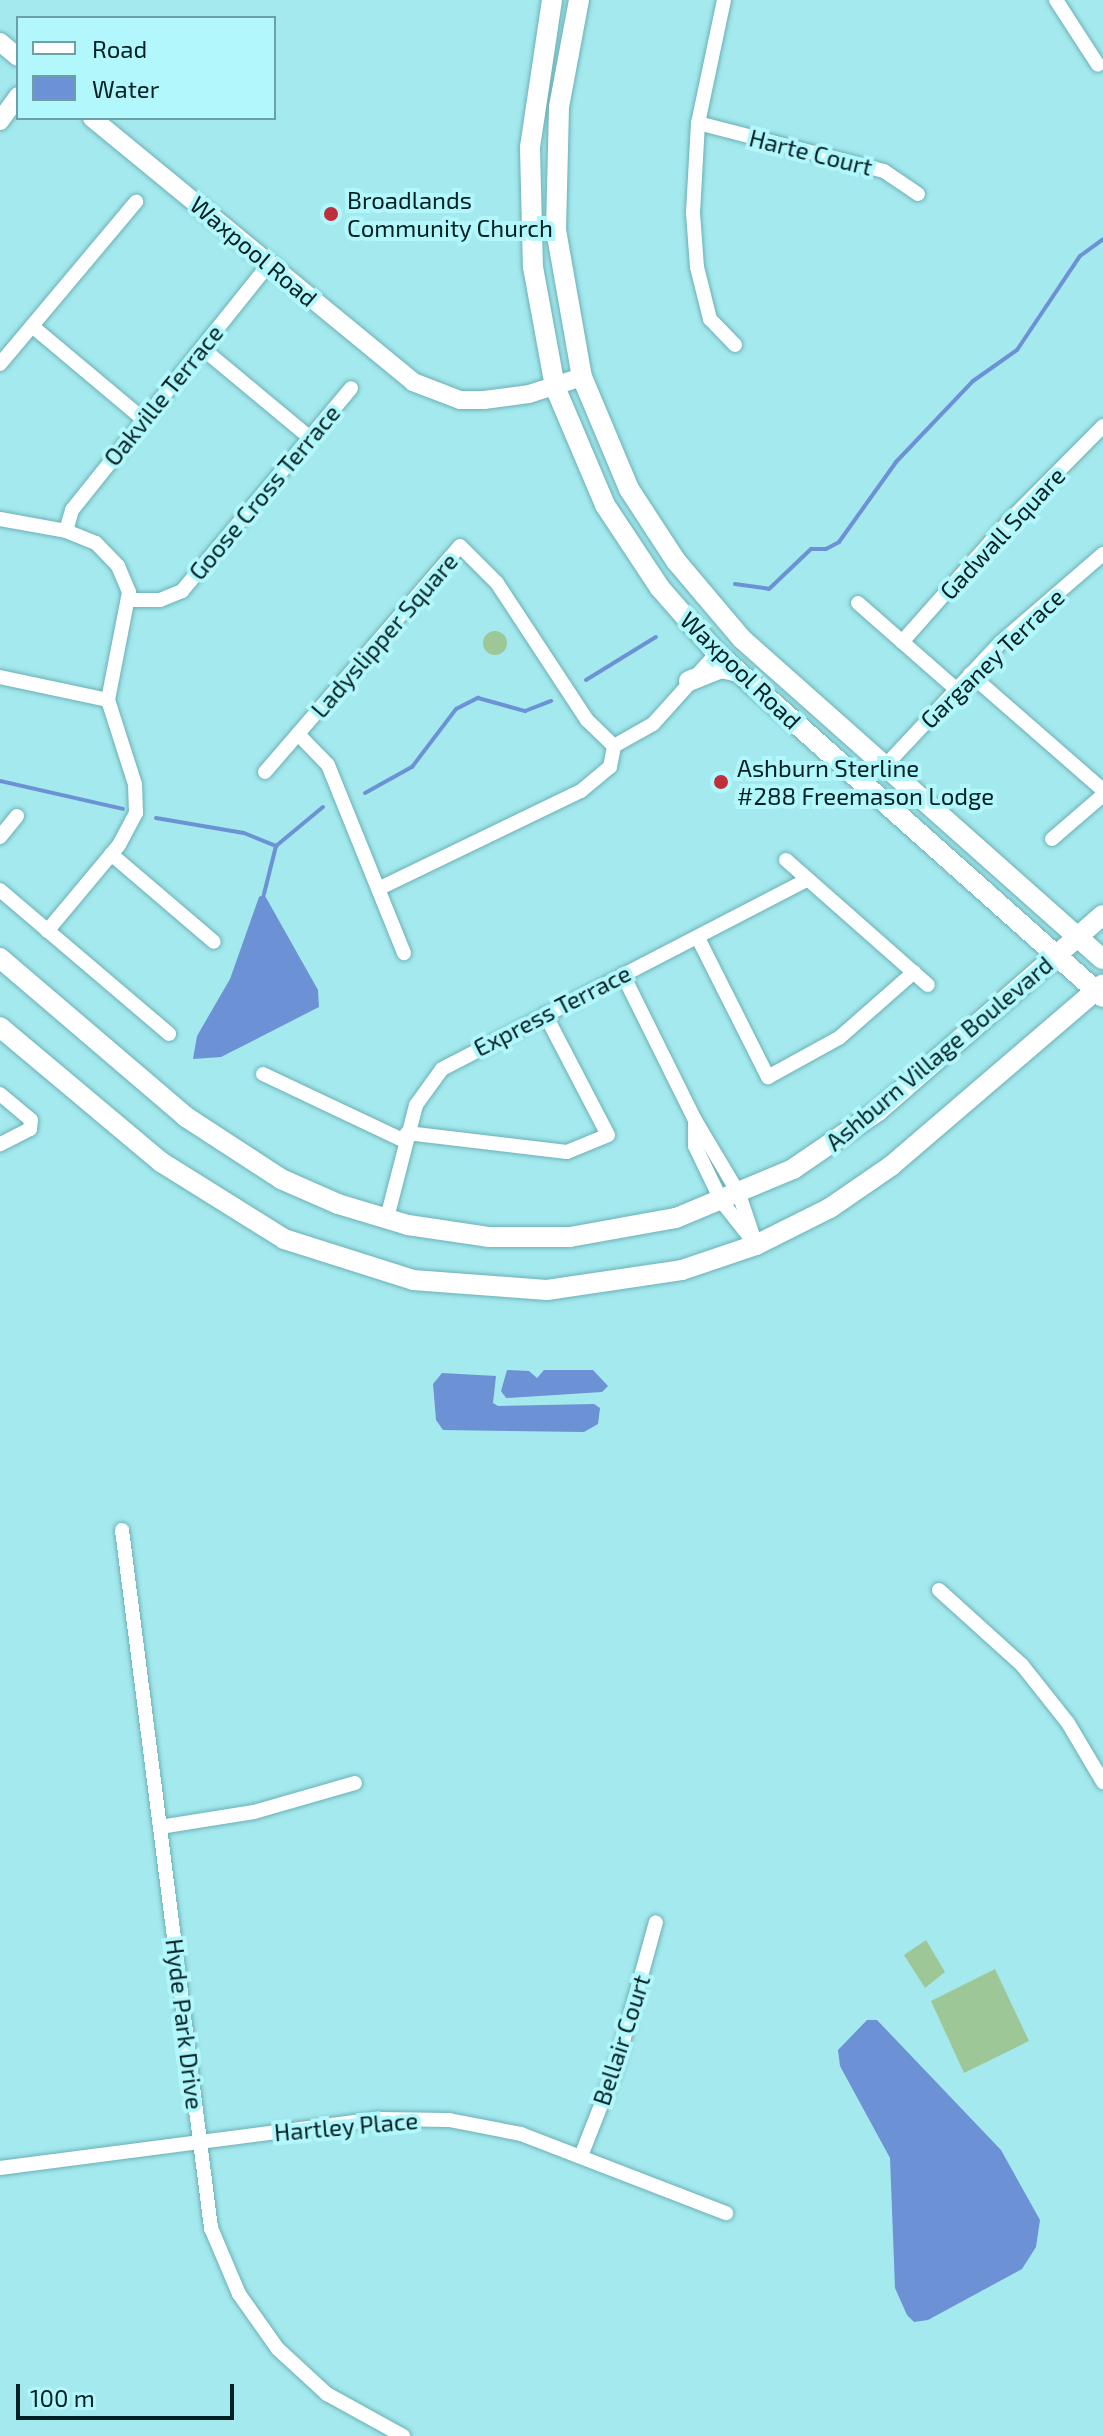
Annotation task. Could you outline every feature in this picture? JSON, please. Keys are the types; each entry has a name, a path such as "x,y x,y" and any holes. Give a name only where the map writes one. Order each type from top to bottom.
{"main road":[{"path":"552,0 533,108 528,181 533,267 555,387"},
{"path":"579,0 559,107 554,178 559,262 582,377"},
{"name":"Waxpool Road","path":"582,377 615,462 653,530 704,597 773,667 1103,959"},
{"name":"Waxpool Road","path":"555,387 583,459 623,534 660,588 717,653 1056,955 1101,990"},
{"path":"717,653 738,653 773,667"},
{"path":"689,681 721,668 738,672"},
{"name":"Ashburn Village Boulevard","path":"0,958 219,1141 301,1188 387,1218 488,1237 570,1237 676,1218 731,1198 793,1169 856,1128 1103,915"},
{"path":"0,1027 201,1192 284,1239 366,1268 462,1287 547,1290 651,1277 756,1245 830,1208 891,1166 1101,990"}],"street":[{"path":"724,0 698,123 693,199 697,267 710,319 735,345"},
{"path":"1056,0 1098,65"},
{"path":"0,42 16,55"},
{"path":"0,121 16,99"},
{"name":"Waxpool Road","path":"94,120 393,368 437,394 484,400 555,387 582,377"},
{"name":"Harte Court","path":"698,123 884,171 918,194"},
{"path":"0,364 136,202"},
{"name":"Oakville Terrace","path":"66,531 72,510 269,264"},
{"path":"32,326 143,419"},
{"path":"202,348 310,438"},
{"name":"Goose Cross Terrace","path":"129,600 160,600 182,591 351,388"},
{"name":"Gadwall Square","path":"902,642 1103,426"},
{"path":"0,519 66,531 108,553 126,581 129,600 108,700 138,798 131,826 47,931"},
{"name":"Ladyslipper Square","path":"265,772 460,546 497,583 587,720 614,746"},
{"name":"Garganey Terrace","path":"885,766 970,674 1103,554"},
{"path":"858,603 956,689"},
{"path":"380,888 581,791 610,767 614,746 653,724 717,653"},
{"path":"970,674 1103,792 1052,839"},
{"path":"0,677 108,700"},
{"name":"Ladyslipper Square","path":"298,734 328,765 404,953"},
{"path":"0,837 17,816"},
{"path":"111,854 214,942"},
{"path":"786,860 928,985"},
{"name":"Express Terrace","path":"387,1218 406,1137 421,1094 442,1069 807,880"},
{"path":"0,890 169,1034"},
{"path":"698,938 768,1077 839,1038 914,972"},
{"path":"623,975 756,1245"},
{"path":"263,1074 406,1137 567,1152 608,1135 545,1014"},
{"path":"0,1094 31,1120 30,1129 0,1144"},
{"name":"Hyde Park Drive","path":"122,1530 211,2228 257,2322 327,2394 403,2436"},
{"path":"939,1590 1022,1665 1068,1723 1103,1782"},
{"path":"160,1827 254,1812 355,1783"},
{"name":"Bellair Court","path":"581,2156 616,2067 656,1922"},
{"name":"Hartley Place","path":"0,2168 414,2118 484,2125 581,2156 726,2213"}],"green space":[{"path":"495,631 506,638 507,643 500,654 495,655 484,648 483,643 490,632"},
{"path":"926,1940 945,1972 925,1988 904,1955"},
{"path":"995,1969 1029,2041 964,2073 931,2001"}],"water":[{"path":"264,894 318,990 319,1007 221,1057 193,1059 197,1036 230,979 259,897"},
{"path":"507,1370 529,1371 537,1378 544,1370 593,1370 608,1386 602,1392 506,1398 501,1391"},
{"path":"442,1373 496,1376 493,1403 498,1406 594,1404 600,1408 598,1424 584,1432 443,1430 436,1420 433,1384"},
{"path":"867,2020 877,2020 1001,2150 1040,2220 1036,2247 1022,2269 928,2320 914,2322 907,2315 895,2288 890,2158 840,2066 838,2050"}],"waterway":[{"path":"735,584 769,589 811,549 826,549 839,542 896,462 973,381 1017,350 1080,256 1103,239"},
{"path":"586,680 656,637"},
{"path":"365,793 412,767 456,709 478,698 525,711 551,701"},
{"path":"0,781 123,809"},
{"path":"264,894 276,846 323,807"},
{"path":"156,818 244,833 276,846"}],"place":[{"name":"Broadlands Community Church","path":"331,214"},
{"name":"Ashburn Sterline #288 Freemason Lodge","path":"721,782"}]}
